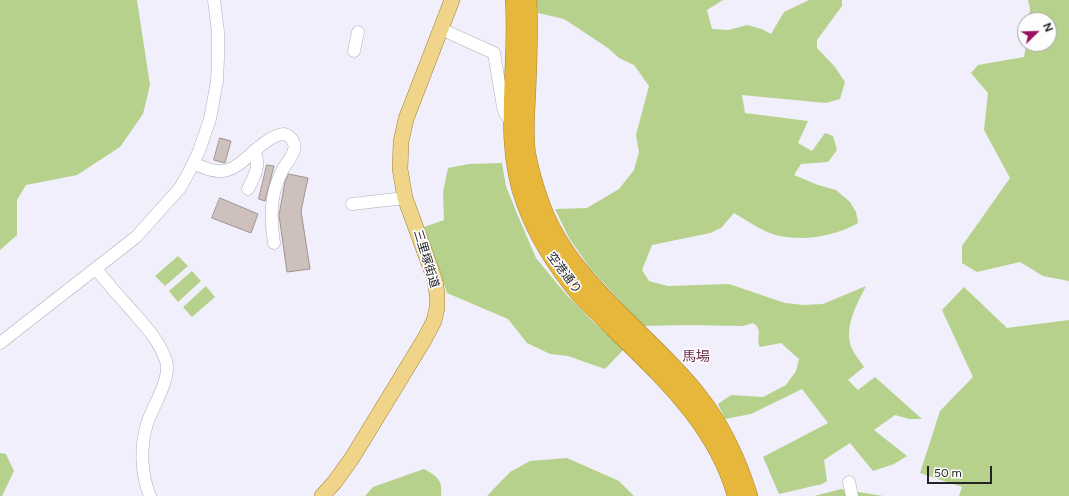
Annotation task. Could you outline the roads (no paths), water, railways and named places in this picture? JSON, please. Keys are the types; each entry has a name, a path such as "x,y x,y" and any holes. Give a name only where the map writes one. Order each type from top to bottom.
{"highway":[{"name":"空港通り","path":"514,0 516,25 512,123 513,150 519,183 525,202 543,244 582,296 667,381 693,411 715,445 736,496"},
{"name":"空港通り","path":"528,0 529,33 526,128 527,153 534,181 546,216 566,253 579,269 640,335 680,375 707,408 726,438 750,496"}],"main road":[{"name":"三里塚街道","path":"322,496 334,483 352,458 434,321 437,308 435,280 405,198 400,169 401,142 406,120 452,0"}],"street":[{"path":"0,343 136,237 180,188 199,151 210,119 217,81 218,32 214,0"},
{"path":"441,29 494,53 503,107 512,123"},
{"path":"354,51 358,32"},
{"path":"194,163 206,170 216,172 225,171 234,168 254,150 273,137 283,134 290,136 294,142 295,150 289,161 282,169 276,183 272,199 271,227 274,243"},
{"path":"248,189 258,166 258,157 254,150"},
{"path":"352,204 405,198"},
{"path":"96,269 158,341 167,362 167,372 164,384 147,424 143,440 142,460 144,475 150,496"},
{"path":"849,482 852,496"}],"district":[{"name":"馬場","path":"696,357"}]}
